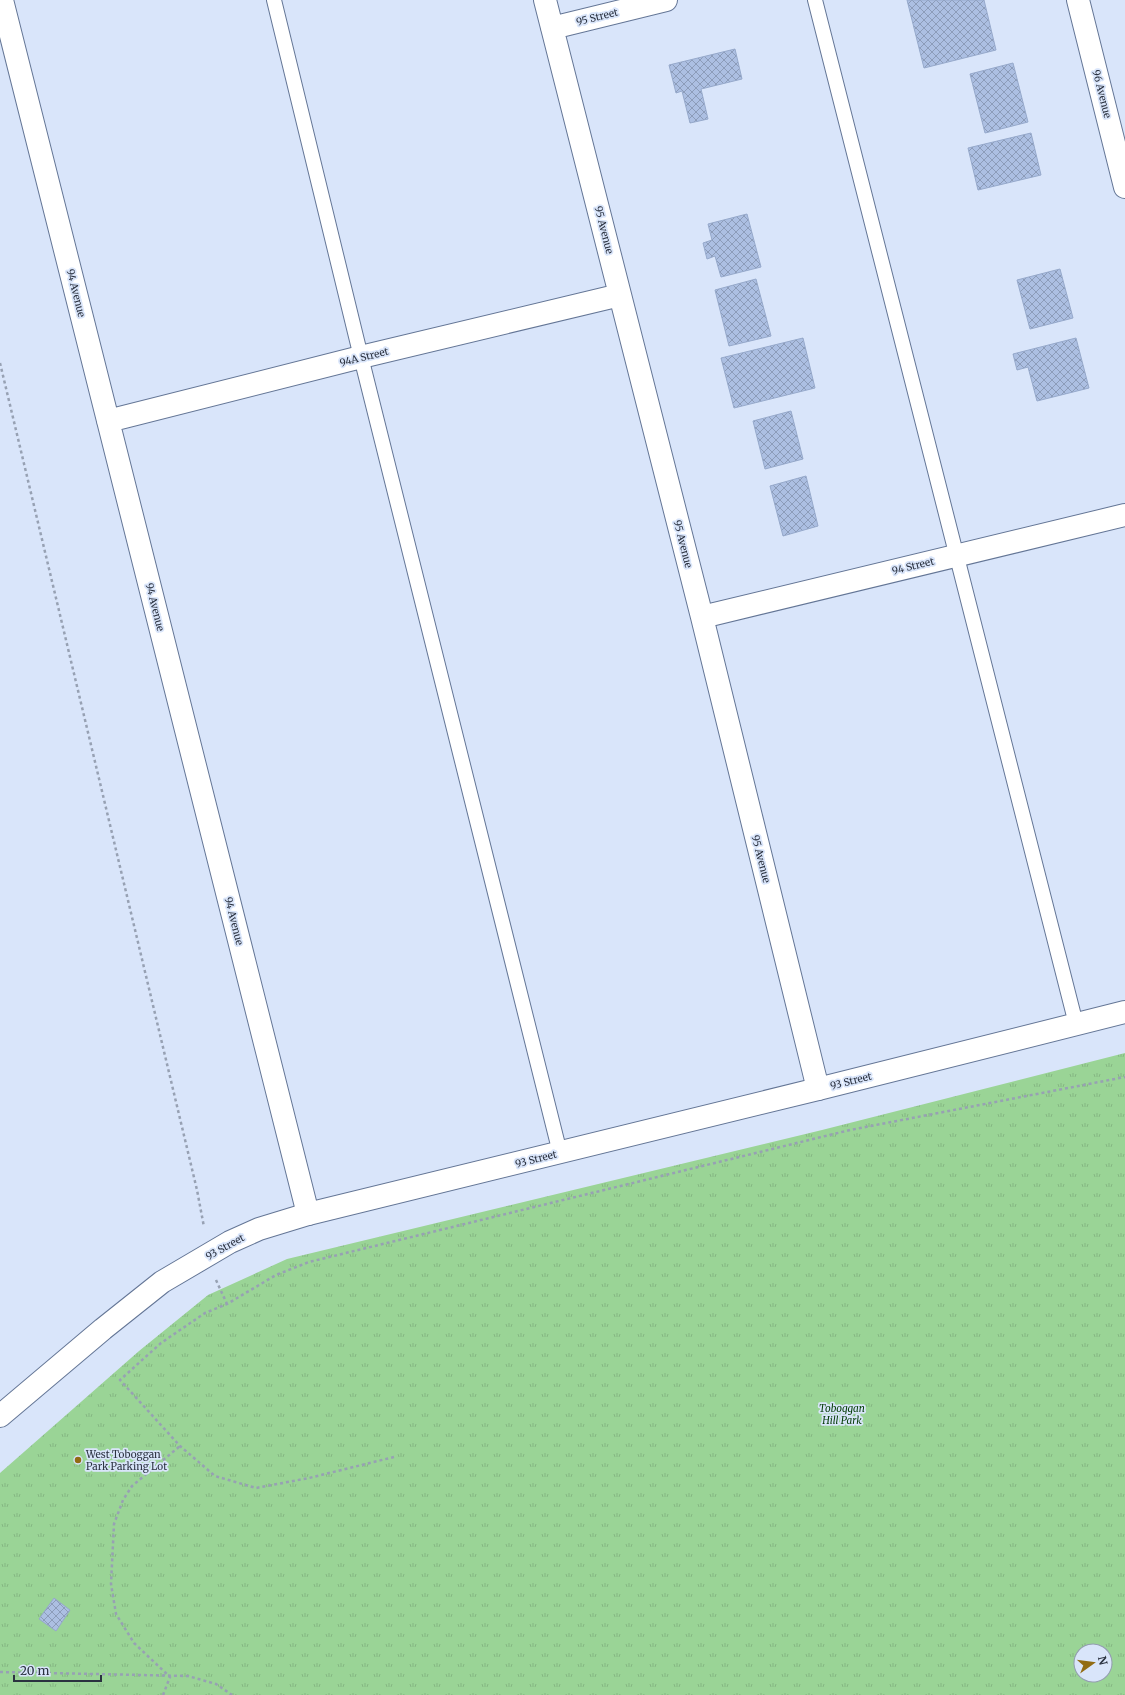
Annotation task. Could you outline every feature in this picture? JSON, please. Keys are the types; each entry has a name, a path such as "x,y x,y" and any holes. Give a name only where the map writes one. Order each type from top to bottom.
{"street":[{"name":"94 Avenue","path":"2,0 308,1214"},
{"name":"95 Avenue","path":"545,0 702,617 818,1090"},
{"name":"95 Street","path":"552,28 666,0"},
{"name":"96 Avenue","path":"1078,0 1125,187"},
{"name":"94A Street","path":"108,421 361,357 620,295"},
{"name":"94 Street","path":"702,617 1125,515"},
{"name":"93 Street","path":"0,1416 103,1329 162,1282 230,1242 259,1229 308,1214 818,1090 1125,1012"}],"lane":[{"path":"274,0 361,357 560,1153"},
{"path":"815,0 1076,1024"}],"path":[{"path":"0,363 197,1190"},
{"path":"394,1458 309,1478 256,1488 215,1476 180,1446 120,1380 161,1343 205,1313 227,1304 276,1276 309,1262 353,1250 850,1130 1125,1077"},
{"path":"213,1274 227,1304"},
{"path":"170,1677 131,1637 116,1614 111,1584 114,1524 123,1500 132,1486 180,1446"},
{"path":"0,1672 170,1677 188,1676 216,1684 232,1695"},
{"path":"163,1695 170,1677"}],"green space":[{"name":"Toboggan Hill Park","path":"1125,1053 1125,1695 0,1695 0,1473 139,1351 208,1295 287,1259 822,1130"}],"building":[{"path":"907,0 984,0 996,50 924,68"},
{"path":"735,49 742,79 701,89 708,119 690,123 682,91 676,93 669,65"},
{"path":"1013,63 1028,122 985,133 970,74"},
{"path":"1031,133 1041,175 978,190 968,148"},
{"path":"747,214 761,267 721,277 715,256 707,259 703,243 712,240 708,224"},
{"path":"1060,269 1073,318 1030,329 1017,280"},
{"path":"756,279 771,336 729,346 715,290"},
{"path":"803,338 815,388 734,408 721,358"},
{"path":"1076,338 1089,388 1037,401 1028,367 1017,370 1013,354"},
{"path":"791,411 803,459 765,469 753,421"},
{"path":"806,476 818,526 783,536 770,486"},
{"path":"54,1598 70,1610 56,1631 39,1619"}],"place":[{"name":"West Toboggan Park Parking Lot","path":"78,1460"}]}
